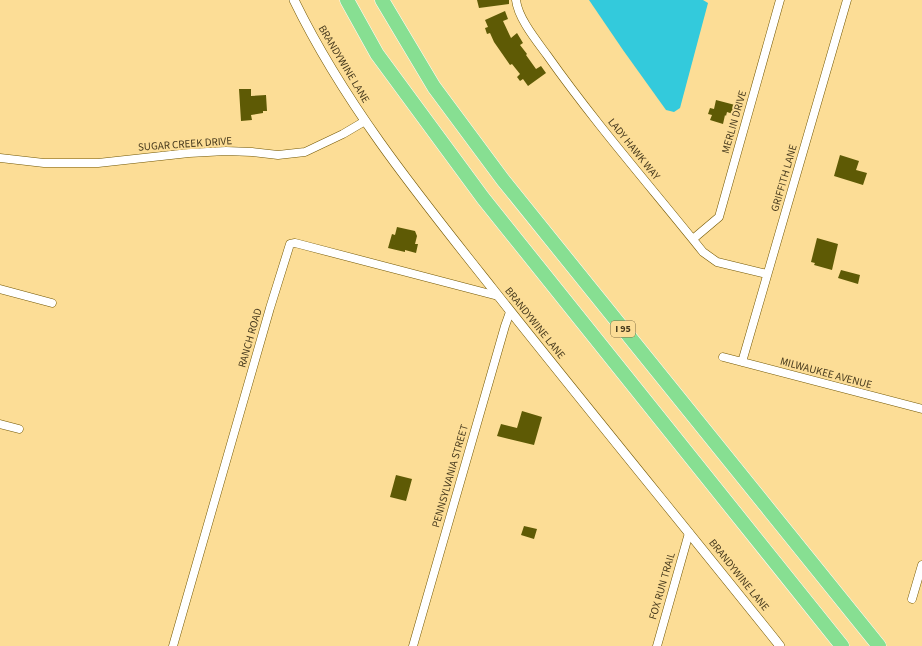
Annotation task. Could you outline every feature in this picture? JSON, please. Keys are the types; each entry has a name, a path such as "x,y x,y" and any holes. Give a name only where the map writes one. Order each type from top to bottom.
{"highway":[{"name":"I 95","path":"347,0 377,54 483,198 842,646"},
{"name":"I 95","path":"382,0 434,87 503,180 879,646"}],"street":[{"name":"BRANDYWINE LANE","path":"294,0 330,69 364,121 419,196 510,312 780,646"},
{"name":"LADY HAWK WAY","path":"516,0 516,7 533,35 567,84 703,252 717,262 767,274"},
{"name":"MERLIN DRIVE","path":"693,239 719,217 780,0"},
{"name":"GRIFFITH LANE","path":"742,362 847,0"},
{"name":"SUGAR CREEK DRIVE","path":"0,158 44,163 98,163 189,153 226,151 278,155 306,152 343,134 364,121"},
{"name":"RANCH ROAD","path":"173,646 267,316 290,244 295,243 498,296"},
{"path":"0,289 52,303"},
{"name":"PENNSYLVANIA STREET","path":"412,646 510,312"},
{"name":"MILWAUKEE AVENUE","path":"724,358 922,409"},
{"path":"0,424 19,429"},
{"name":"FOX RUN TRAIL","path":"657,646 689,533"},
{"path":"912,599 922,565"}],"water":[{"path":"589,0 703,0 708,3 680,108 674,112 666,110"}],"building":[{"path":"477,0 509,0 509,4 479,8"},
{"path":"505,11 508,19 503,21 511,38 517,33 523,43 520,45 536,69 541,66 546,73 528,86 523,79 520,81 517,77 520,74 512,64 510,65 494,42 490,33 487,34 485,28 488,27 485,20"},
{"path":"239,89 251,89 251,96 266,95 267,111 251,115 252,120 241,121"},
{"path":"716,100 735,105 733,114 727,112 726,116 725,115 723,124 710,120 712,115 708,114 710,108 714,109"},
{"path":"840,155 859,161 856,170 867,173 863,185 834,176"},
{"path":"397,227 415,231 417,236 415,244 418,244 416,253 388,248 392,234 395,235"},
{"path":"817,238 838,244 832,270 814,265 815,263 811,262"},
{"path":"841,270 860,275 858,284 838,278"},
{"path":"522,411 542,417 534,445 497,436 501,424 517,428"},
{"path":"396,475 412,479 406,501 390,497"},
{"path":"524,526 537,529 534,539 521,535"}]}
